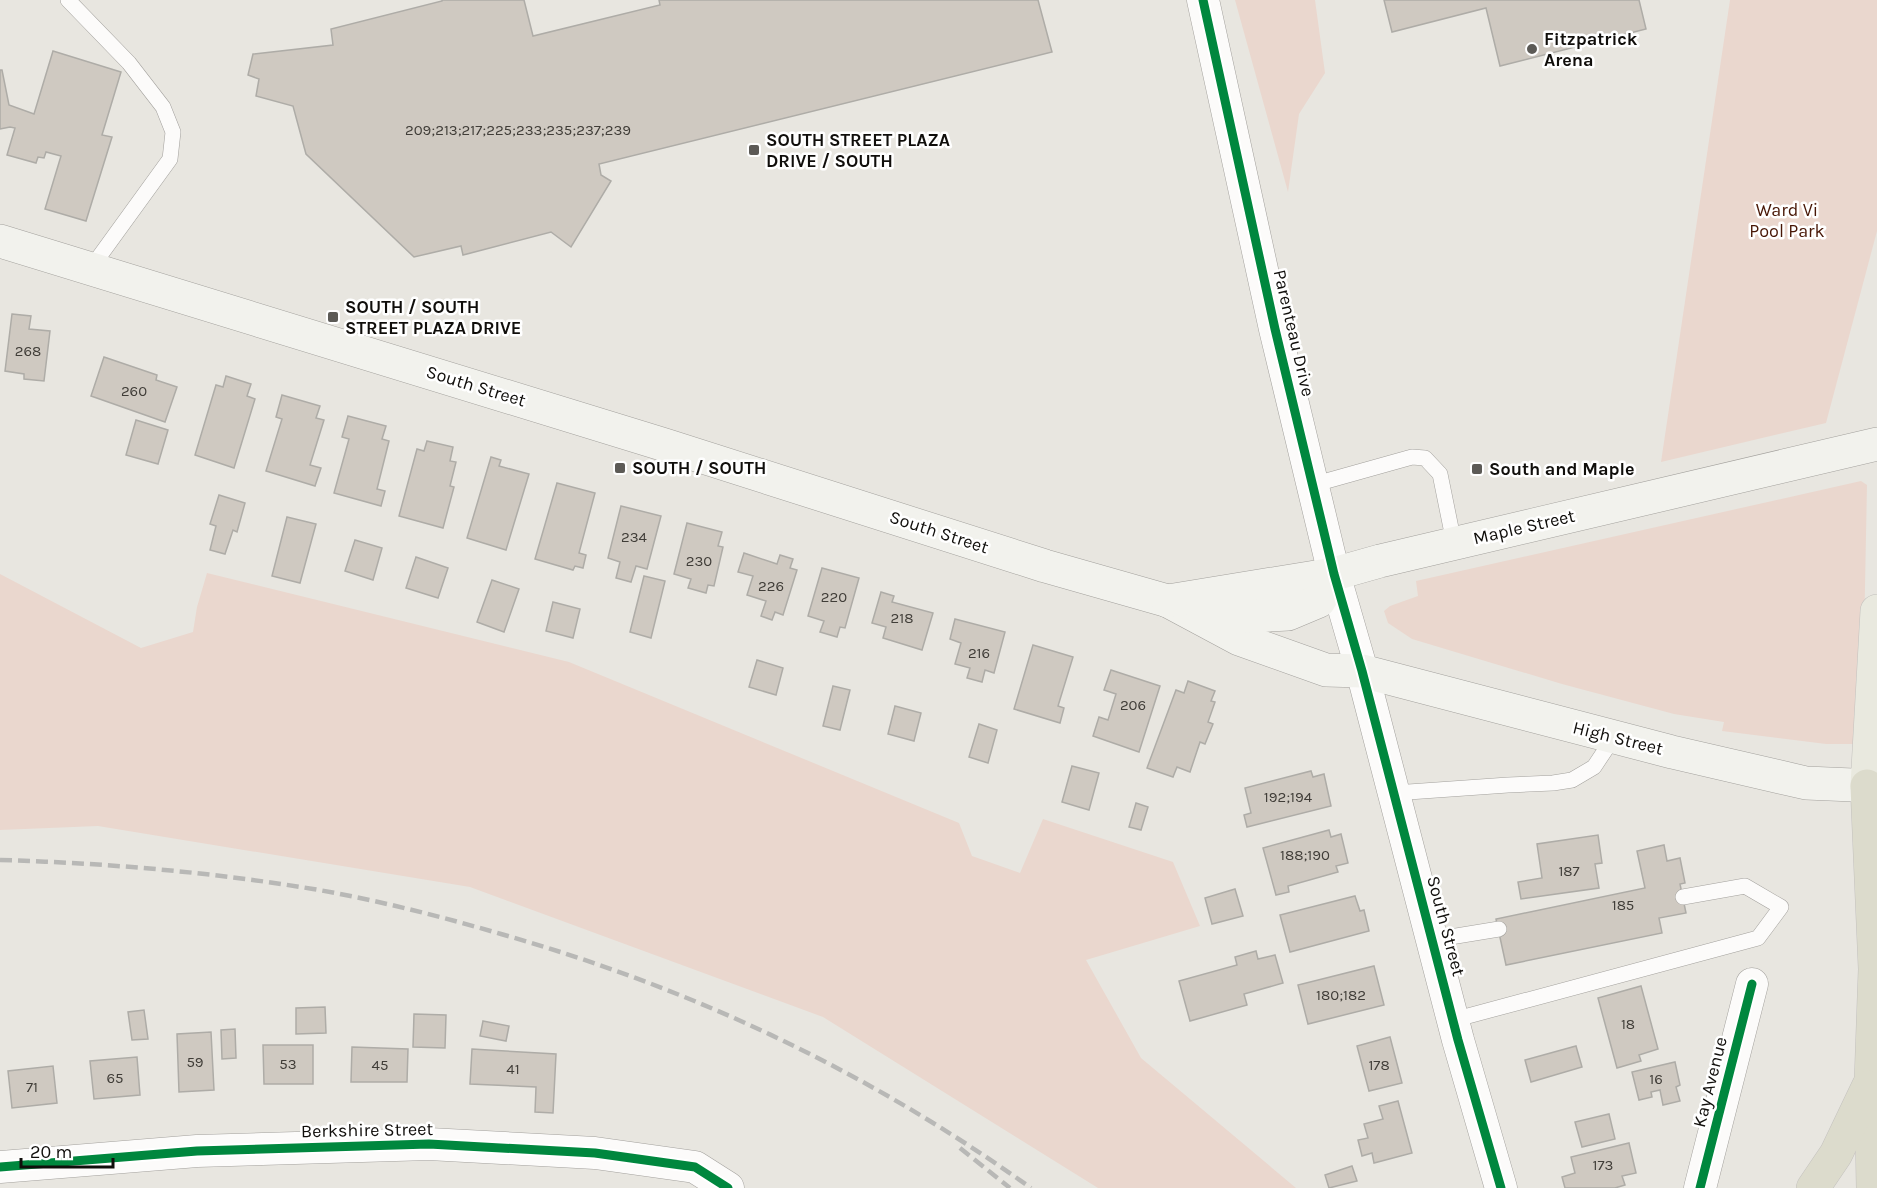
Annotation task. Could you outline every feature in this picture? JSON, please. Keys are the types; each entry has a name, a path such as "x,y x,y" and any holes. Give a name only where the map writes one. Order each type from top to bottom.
{"highway":[{"path":"1872,786 1875,969 1871,1080 1872,1188"},
{"path":"1813,1188 1836,1154 1871,1080"}],"main road":[{"name":"South Street","path":"1,241 665,445 1045,566 1168,601 1239,639 1326,670 1362,671"},
{"name":"Maple Street","path":"1334,574 1455,543 1877,444"},
{"path":"1168,601 1234,617 1288,614 1319,601 1334,574"},
{"path":"1872,786 1877,611"},
{"name":"High Street","path":"1362,671 1614,737 1806,783 1872,786"}],"street":[{"name":"Parenteau Drive","path":"1203,0 1275,329 1334,574 1362,671"},
{"name":"South Street","path":"1362,671 1453,1020 1501,1188"},
{"name":"Kay Avenue","path":"1700,1188 1752,984"},
{"name":"Berkshire Street","path":"0,1167 197,1151 429,1143 595,1152 695,1167 728,1188"}],"lane":[{"path":"68,0 129,63 163,107 173,132 170,159 91,268"},
{"path":"1312,485 1412,457 1425,458 1440,474 1455,543"},
{"path":"1394,794 1572,780 1594,767 1614,737"},
{"path":"1453,1020 1758,938 1781,907 1745,886 1683,897"},
{"path":"1432,940 1499,929"}],"green space":[{"path":"1235,0 1315,0 1325,73 1299,114 1288,192"},
{"name":"Ward Vi Pool Park","path":"1730,0 1877,0 1877,231 1826,423 1661,462"},
{"path":"1861,481 1867,485 1862,740 1855,744 1826,744 1722,731 1724,722 1674,714 1562,684 1412,639 1388,623 1384,611 1390,606 1418,596 1416,581"},
{"path":"207,573 569,662 959,823 972,856 1020,873 1043,819 1173,862 1200,926 1086,960 1141,1058 1296,1188 1098,1188 823,1017 470,887 98,826 0,830 0,574 141,648 193,632 197,607"}],"building":[{"path":"442,0 524,0 533,36 660,5 659,0 1038,0 1052,52 599,164 601,175 611,181 571,247 551,232 463,255 461,246 414,257 306,154 293,106 256,96 259,79 248,75 253,54 333,45 331,29"},
{"name":"Fitzpatrick Arena","path":"1384,0 1639,0 1646,29 1500,66 1486,8 1392,32"},
{"path":"53,51 121,72 102,135 112,137 86,221 45,209 61,156 46,152 44,158 38,157 36,163 7,155 15,128 0,129 0,70 2,70 9,105 34,114"},
{"path":"12,314 31,316 29,329 50,331 44,381 24,379 24,374 5,371"},
{"path":"104,357 157,375 156,380 177,387 165,422 91,396"},
{"path":"226,376 251,384 247,396 255,399 234,468 195,455 216,385 223,387"},
{"path":"282,395 320,406 316,418 324,420 310,465 321,468 315,486 266,471 282,419 276,417"},
{"path":"348,416 386,426 382,439 389,441 377,489 385,491 381,506 334,493 349,439 342,437"},
{"path":"136,420 168,430 158,464 126,455"},
{"path":"427,441 453,447 450,461 456,462 450,486 454,487 443,528 399,516 417,449 424,451"},
{"path":"491,457 501,460 499,466 529,474 506,550 467,538"},
{"path":"557,483 595,493 579,553 586,555 583,568 575,566 573,570 535,559"},
{"path":"219,495 245,503 237,532 233,530 225,554 210,550 216,526 210,524"},
{"path":"621,506 661,516 647,569 636,566 631,582 616,578 620,562 608,558"},
{"path":"287,517 316,524 300,583 272,576"},
{"path":"687,523 722,532 718,546 723,547 714,586 708,585 706,593 688,588 691,579 674,574"},
{"path":"355,540 382,548 373,580 345,571"},
{"path":"744,553 777,564 780,555 793,559 790,568 797,570 783,615 775,612 772,620 761,616 766,601 747,595 753,576 738,572"},
{"path":"416,557 448,568 438,598 406,588"},
{"path":"822,568 859,578 845,628 840,627 837,637 820,632 824,621 808,616"},
{"path":"644,576 665,581 651,638 630,632"},
{"path":"492,580 519,589 504,632 477,622"},
{"path":"881,592 894,596 892,602 933,613 922,650 883,638 886,627 872,623"},
{"path":"553,602 580,609 573,638 546,631"},
{"path":"955,619 1005,632 994,673 985,670 982,682 967,678 970,668 955,664 961,643 950,639"},
{"path":"1033,645 1073,657 1058,706 1064,708 1060,723 1014,709"},
{"path":"757,660 783,668 776,695 749,687"},
{"path":"1111,670 1160,686 1139,752 1093,736 1099,717 1108,720 1116,694 1104,690"},
{"path":"1188,681 1215,691 1211,701 1215,702 1208,722 1213,724 1205,744 1200,742 1190,772 1177,767 1173,777 1147,768 1176,690 1184,693"},
{"path":"833,686 850,690 840,730 823,726"},
{"path":"895,706 921,713 914,741 888,734"},
{"path":"979,724 997,730 988,763 969,757"},
{"path":"1072,766 1099,773 1089,810 1062,802"},
{"path":"1311,771 1313,777 1324,774 1331,806 1247,827 1244,815 1251,813 1245,788"},
{"path":"1136,803 1148,807 1141,830 1129,827"},
{"path":"1329,830 1331,837 1341,834 1348,863 1336,866 1338,872 1288,886 1289,892 1276,895 1263,848"},
{"path":"1598,835 1602,863 1595,864 1599,888 1521,899 1518,882 1542,878 1537,844"},
{"path":"1664,845 1667,861 1680,858 1685,883 1680,884 1686,913 1659,918 1662,933 1506,965 1496,919 1645,888 1637,851"},
{"path":"1235,889 1243,916 1212,924 1205,898"},
{"path":"1355,896 1360,911 1364,910 1369,931 1290,952 1280,915"},
{"path":"1256,951 1258,959 1275,955 1283,983 1244,994 1247,1005 1190,1021 1179,981 1237,965 1235,957"},
{"path":"1374,966 1384,1005 1308,1024 1298,985"},
{"path":"1641,986 1658,1049 1639,1055 1641,1061 1617,1068 1598,998"},
{"path":"325,1007 326,1033 296,1034 296,1008"},
{"path":"144,1010 148,1039 132,1040 128,1012"},
{"path":"414,1014 446,1015 445,1048 413,1047"},
{"path":"483,1021 509,1026 506,1041 480,1036"},
{"path":"235,1029 236,1058 222,1059 221,1030"},
{"path":"211,1032 214,1090 179,1092 177,1034"},
{"path":"1390,1037 1402,1083 1369,1091 1357,1046"},
{"path":"263,1045 313,1045 313,1084 264,1084"},
{"path":"1576,1046 1582,1067 1531,1082 1525,1060"},
{"path":"352,1047 408,1049 407,1082 351,1082"},
{"path":"472,1049 556,1054 553,1113 535,1112 536,1087 470,1084"},
{"path":"137,1057 140,1095 94,1099 90,1061"},
{"path":"1675,1062 1680,1085 1676,1087 1680,1101 1663,1105 1660,1090 1651,1092 1652,1097 1639,1100 1632,1072"},
{"path":"53,1066 57,1103 12,1108 8,1071"},
{"path":"1398,1101 1412,1153 1374,1163 1372,1153 1362,1156 1358,1140 1368,1138 1364,1124 1383,1119 1379,1106"},
{"path":"1609,1114 1615,1139 1582,1147 1575,1122"},
{"path":"1629,1143 1636,1173 1622,1176 1625,1185 1615,1188 1565,1188 1562,1177 1575,1173 1571,1157"},
{"path":"1352,1166 1357,1181 1329,1188 1325,1175"}],"railway":[{"path":"0,860 157,869 313,889 431,915 572,956 642,980 777,1038 906,1107 1031,1188"},
{"path":"960,1148 1010,1188"}],"cycle path":[{"path":"1203,0 1275,329 1334,574 1362,671 1458,1040 1501,1188"},
{"path":"1700,1188 1752,984"},
{"path":"0,1167 197,1151 429,1144 595,1153 695,1167 728,1188"}],"place":[{"name":"Fitzpatrick Arena","path":"1532,49"},
{"name":"SOUTH STREET PLAZA DRIVE / SOUTH","path":"754,150"},
{"name":"SOUTH / SOUTH STREET PLAZA DRIVE","path":"333,317"},
{"name":"SOUTH / SOUTH","path":"620,468"},
{"name":"South and Maple","path":"1477,469"}]}
